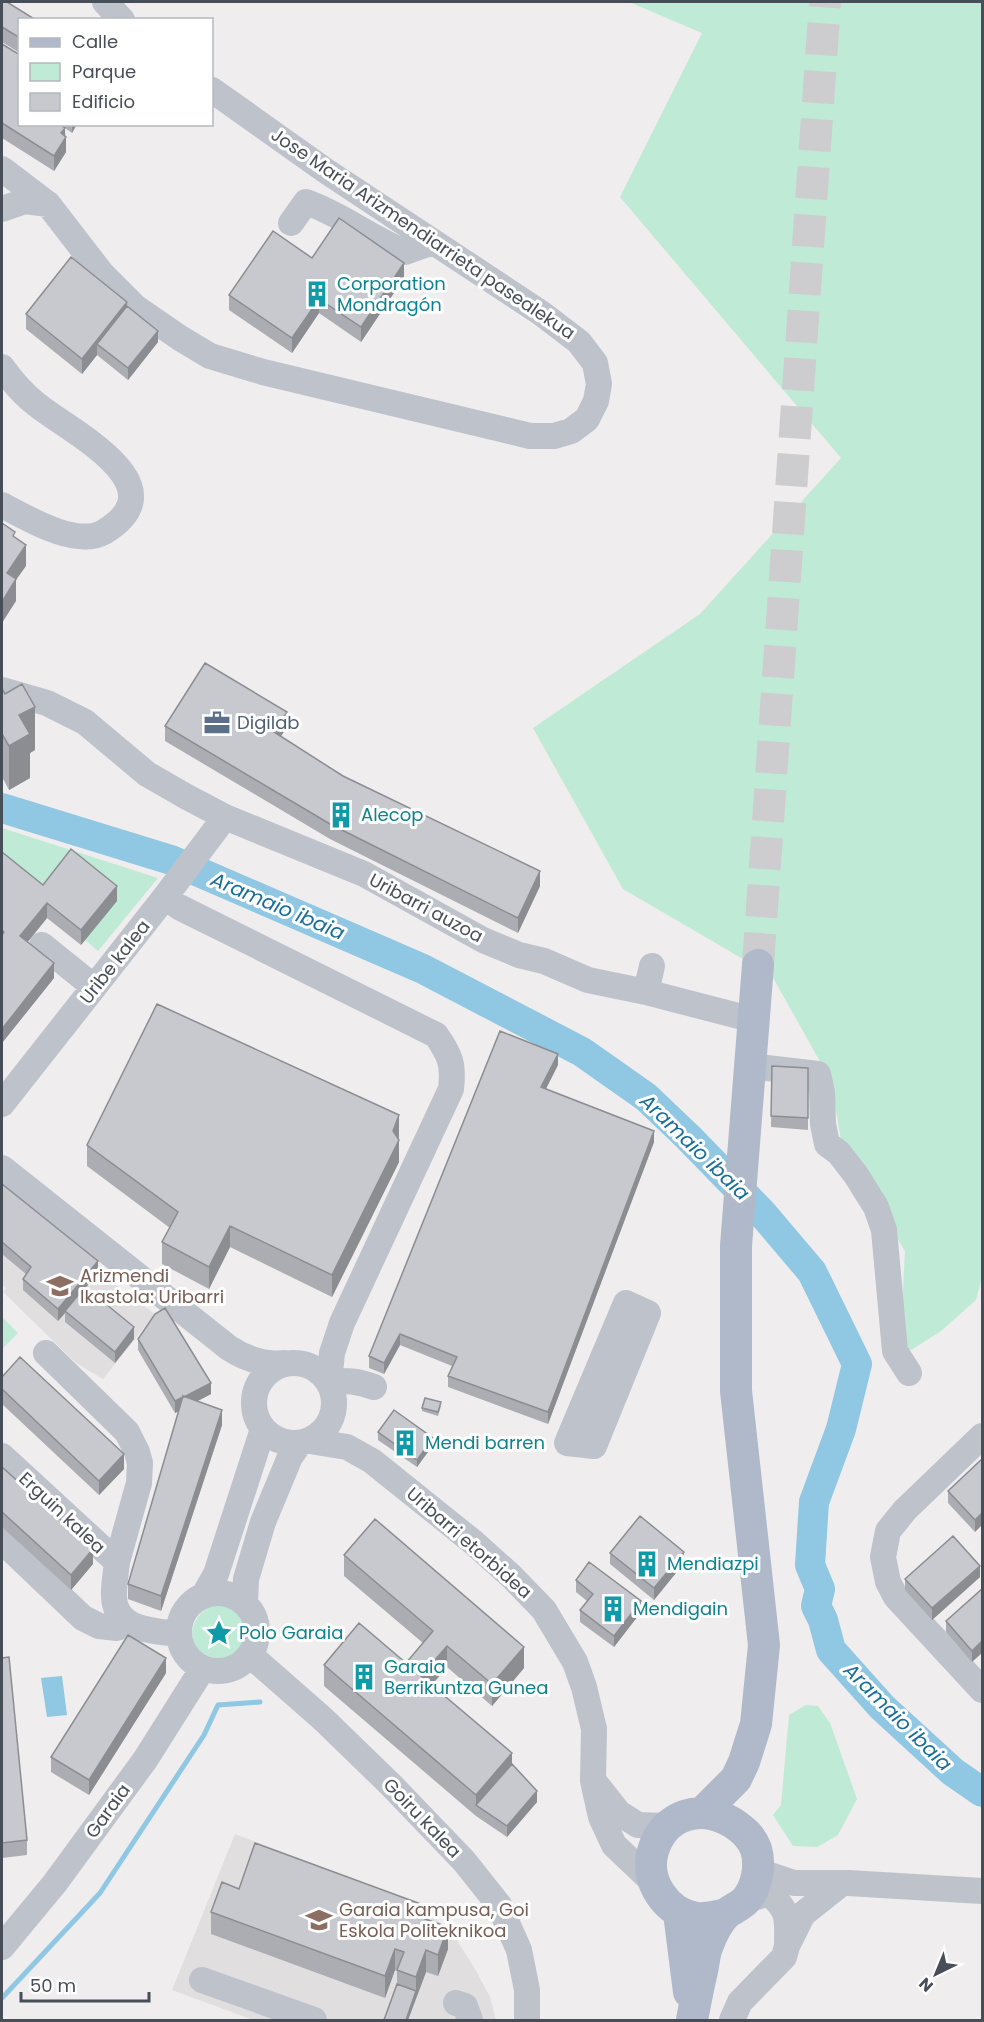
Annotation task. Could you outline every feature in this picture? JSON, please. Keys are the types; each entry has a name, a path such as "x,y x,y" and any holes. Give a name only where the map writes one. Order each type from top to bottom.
{"main road":[{"path":"704,1812 736,1779 744,1762 756,1724 764,1645 736,1391 736,1246 758,965"},
{"path":"736,1779 743,1830"},
{"path":"692,2020 707,1946 749,1895 756,1850 747,1832 724,1818 704,1812 685,1815 668,1826 657,1840 652,1853 651,1865 654,1883 663,1899 679,1913 699,1919 749,1895"},
{"path":"679,1913 692,2020"}],"street":[{"path":"105,2 120,18"},
{"name":"Jose Maria Arizmendiarrieta pasealekua","path":"2,169 48,204 102,274 135,307 210,356 263,372 530,436 554,436 571,431 587,419 596,401 599,384 595,363 579,342 541,313 326,171 213,91"},
{"path":"2,210 26,201 48,204"},
{"path":"291,223 306,202 322,208 386,245 405,252 433,242"},
{"path":"2,367 19,390 35,404 113,460 126,477 130,501 125,515 114,526 96,536 80,537 62,533 2,505"},
{"name":"Uribarri auzoa","path":"2,690 47,703 85,722 147,774 225,817 364,874 483,940 519,955 544,961 588,980 754,1020"},
{"name":"Uribe kalea","path":"2,1104 225,817"},
{"path":"165,897 178,907 436,1035 450,1055 453,1073 451,1089 342,1323 332,1353 329,1382"},
{"path":"42,945 94,987"},
{"path":"638,991 652,966"},
{"path":"750,1066 818,1074 827,1144 856,1174 876,1208 884,1230 896,1351 909,1373"},
{"path":"2,1168 237,1354 269,1365 292,1363 310,1366 321,1372 329,1382 335,1401 334,1411 329,1424 321,1434 304,1442 290,1457 263,1522 246,1579 246,1604"},
{"path":"626,1303 648,1313 594,1446 567,1443 626,1303"},
{"path":"254,1401 256,1388 273,1368 292,1363 305,1355 329,1339 342,1323"},
{"path":"46,1353 127,1432 137,1452 140,1463 139,1483 117,1562"},
{"path":"237,1354 246,1372 258,1420 263,1429 273,1438 285,1443 304,1442 347,1447 361,1454"},
{"path":"329,1382 347,1380 374,1387 347,1401 334,1411"},
{"path":"334,1411 361,1454"},
{"path":"204,1595 216,1574 263,1429"},
{"path":"982,1436 905,1510 888,1531 883,1557 888,1582 896,1596 982,1690"},
{"name":"Uribarri etorbidea","path":"361,1454 473,1542 512,1576 544,1610 575,1662 584,1687 594,1729 593,1781 601,1817 614,1845 654,1883"},
{"name":"Erguin kalea","path":"2,1456 117,1562 114,1604 124,1618 136,1628 178,1634"},
{"path":"2,1541 83,1618 99,1626 117,1628"},
{"path":"215,1592 237,1597 246,1604 252,1613 257,1634 250,1655 241,1664 229,1670 216,1671 193,1663 180,1645 178,1634 179,1624 188,1606 204,1595 215,1592"},
{"name":"Goiru kalea","path":"250,1655 323,1719 391,1785 464,1861 499,1905 519,1950 527,1990 527,2020"},
{"name":"Garaia","path":"6,1939 55,1883 145,1760 203,1668"},
{"path":"593,1781 619,1813 638,1825 668,1826"},
{"path":"794,1882 800,1892 803,1914"},
{"path":"749,1895 794,1882 982,1891"},
{"path":"732,2020 740,2002 784,1957 803,1914 842,1883"},
{"path":"749,1895 783,1905 787,1918 787,1946"},
{"path":"202,1980 314,2020"}],"shaded area":[{"name":"Arizmendi Ikastola: Uribarri","path":"2,1195 98,1272 155,1314 103,1379 76,1363 3,1292 6,1288 2,1284"},
{"name":"Garaia kampusa, Goi Eskola Politeknikoa","path":"235,1834 420,1904 454,1936 490,1997 496,2020 253,2020 172,1990"}],"green space":[{"path":"629,2 982,2 982,1277 976,1300 941,1331 911,1350 900,1346 905,1251 842,1146 831,1081 772,976 623,889 533,728 700,614 841,458 620,197 702,33"},
{"path":"2,828 158,878 98,951 85,940 116,901 43,900 2,867"},
{"path":"2,1317 18,1333 2,1349"},
{"path":"215,1603 230,1605 245,1617 249,1632 244,1648 231,1660 216,1659 205,1655 197,1648 193,1640 192,1630 196,1621 203,1611"},
{"path":"806,1705 818,1706 830,1723 857,1799 838,1835 817,1847 793,1846 773,1815 781,1805 789,1715"}],"water":[{"path":"62,1676 67,1715 47,1717 41,1678"}],"building":[{"path":"2,2 7,2 33,18 18,18 18,37 2,27"},
{"path":"2,44 18,54 18,126 62,126 65,128 61,133 66,137 54,156 2,123"},
{"name":"Corporation Mondragón","path":"339,218 404,263 361,327 319,299 292,338 229,295 273,231 312,258"},
{"path":"71,257 127,302 82,359 26,314"},
{"path":"127,306 158,331 128,368 97,344"},
{"path":"2,523 15,532 13,536 26,545 7,573 16,579 2,602"},
{"name":"Alecop","path":"205,663 287,712 274,732 343,776 540,871 518,918 330,824 165,726"},
{"path":"22,684 35,707 19,715 30,734 9,746 2,734 2,689 5,694"},
{"path":"71,849 117,886 81,930 47,903 20,936 54,963 2,1029 2,935 4,932 2,930 2,852 43,885"},
{"path":"157,1004 399,1115 393,1131 399,1140 332,1275 230,1226 209,1267 162,1242 178,1212 87,1145"},
{"path":"500,1031 558,1054 541,1087 654,1131 548,1412 448,1376 457,1357 400,1334 384,1363 369,1356"},
{"path":"772,1066 808,1068 808,1118 771,1116"},
{"path":"2,1184 98,1261 58,1309 23,1279 31,1267 2,1242"},
{"path":"85,1287 134,1327 115,1352 65,1311"},
{"path":"165,1308 211,1383 175,1401 138,1339 155,1314"},
{"path":"20,1357 124,1454 99,1481 2,1389 2,1377"},
{"path":"183,1396 222,1410 161,1596 128,1584"},
{"path":"425,1398 441,1402 438,1412 422,1408"},
{"name":"Mendi barren","path":"394,1410 433,1438 417,1460 378,1432"},
{"path":"982,1459 982,1513 975,1520 948,1491"},
{"path":"2,1467 93,1549 71,1575 2,1512"},
{"name":"Mendiazpi","path":"640,1516 684,1552 654,1588 610,1553"},
{"name":"Garaia Berrikuntza Gunea","path":"375,1519 524,1647 492,1684 447,1646 421,1676 512,1753 476,1795 324,1665 359,1623 406,1663 433,1631 344,1555"},
{"path":"953,1536 980,1566 932,1608 905,1579"},
{"name":"Mendigain","path":"589,1562 641,1601 614,1636 580,1610 593,1594 576,1580"},
{"path":"982,1589 982,1641 972,1651 946,1621"},
{"path":"128,1635 166,1658 89,1780 51,1757"},
{"path":"9,1657 27,1840 2,1843 2,1658"},
{"path":"512,1764 537,1791 507,1826 476,1805"},
{"path":"255,1843 429,1907 425,1919 448,1927 438,1955 426,1950 416,1977 397,1970 404,1952 395,1949 385,1976 211,1912 222,1882 239,1889"},
{"path":"397,1984 416,1991 406,2020 384,2020"}],"waterway":[{"name":"Aramaio ibaia","path":"2,808 171,860 423,969 582,1052 646,1097 688,1137 762,1213 812,1272 857,1364 841,1429 814,1502 810,1565 820,1589 816,1606 823,1620 831,1650 882,1707 953,1772 982,1792"},
{"path":"2,1998 100,1893 204,1735 218,1705 260,1702"}],"tunnel":[{"path":"758,965 825,2"}],"place":[{"name":"Corporation Mondragón","path":"317,294"},
{"name":"Digilab","path":"217,723"},
{"name":"Alecop","path":"341,815"},
{"name":"Arizmendi Ikastola: Uribarri","path":"60,1286"},
{"name":"Mendi barren","path":"405,1443"},
{"name":"Mendiazpi","path":"647,1564"},
{"name":"Mendigain","path":"613,1609"},
{"name":"Polo Garaia","path":"219,1633"},
{"name":"Garaia Berrikuntza Gunea","path":"364,1677"},
{"name":"Garaia kampusa, Goi Eskola Politeknikoa","path":"319,1920"}]}
